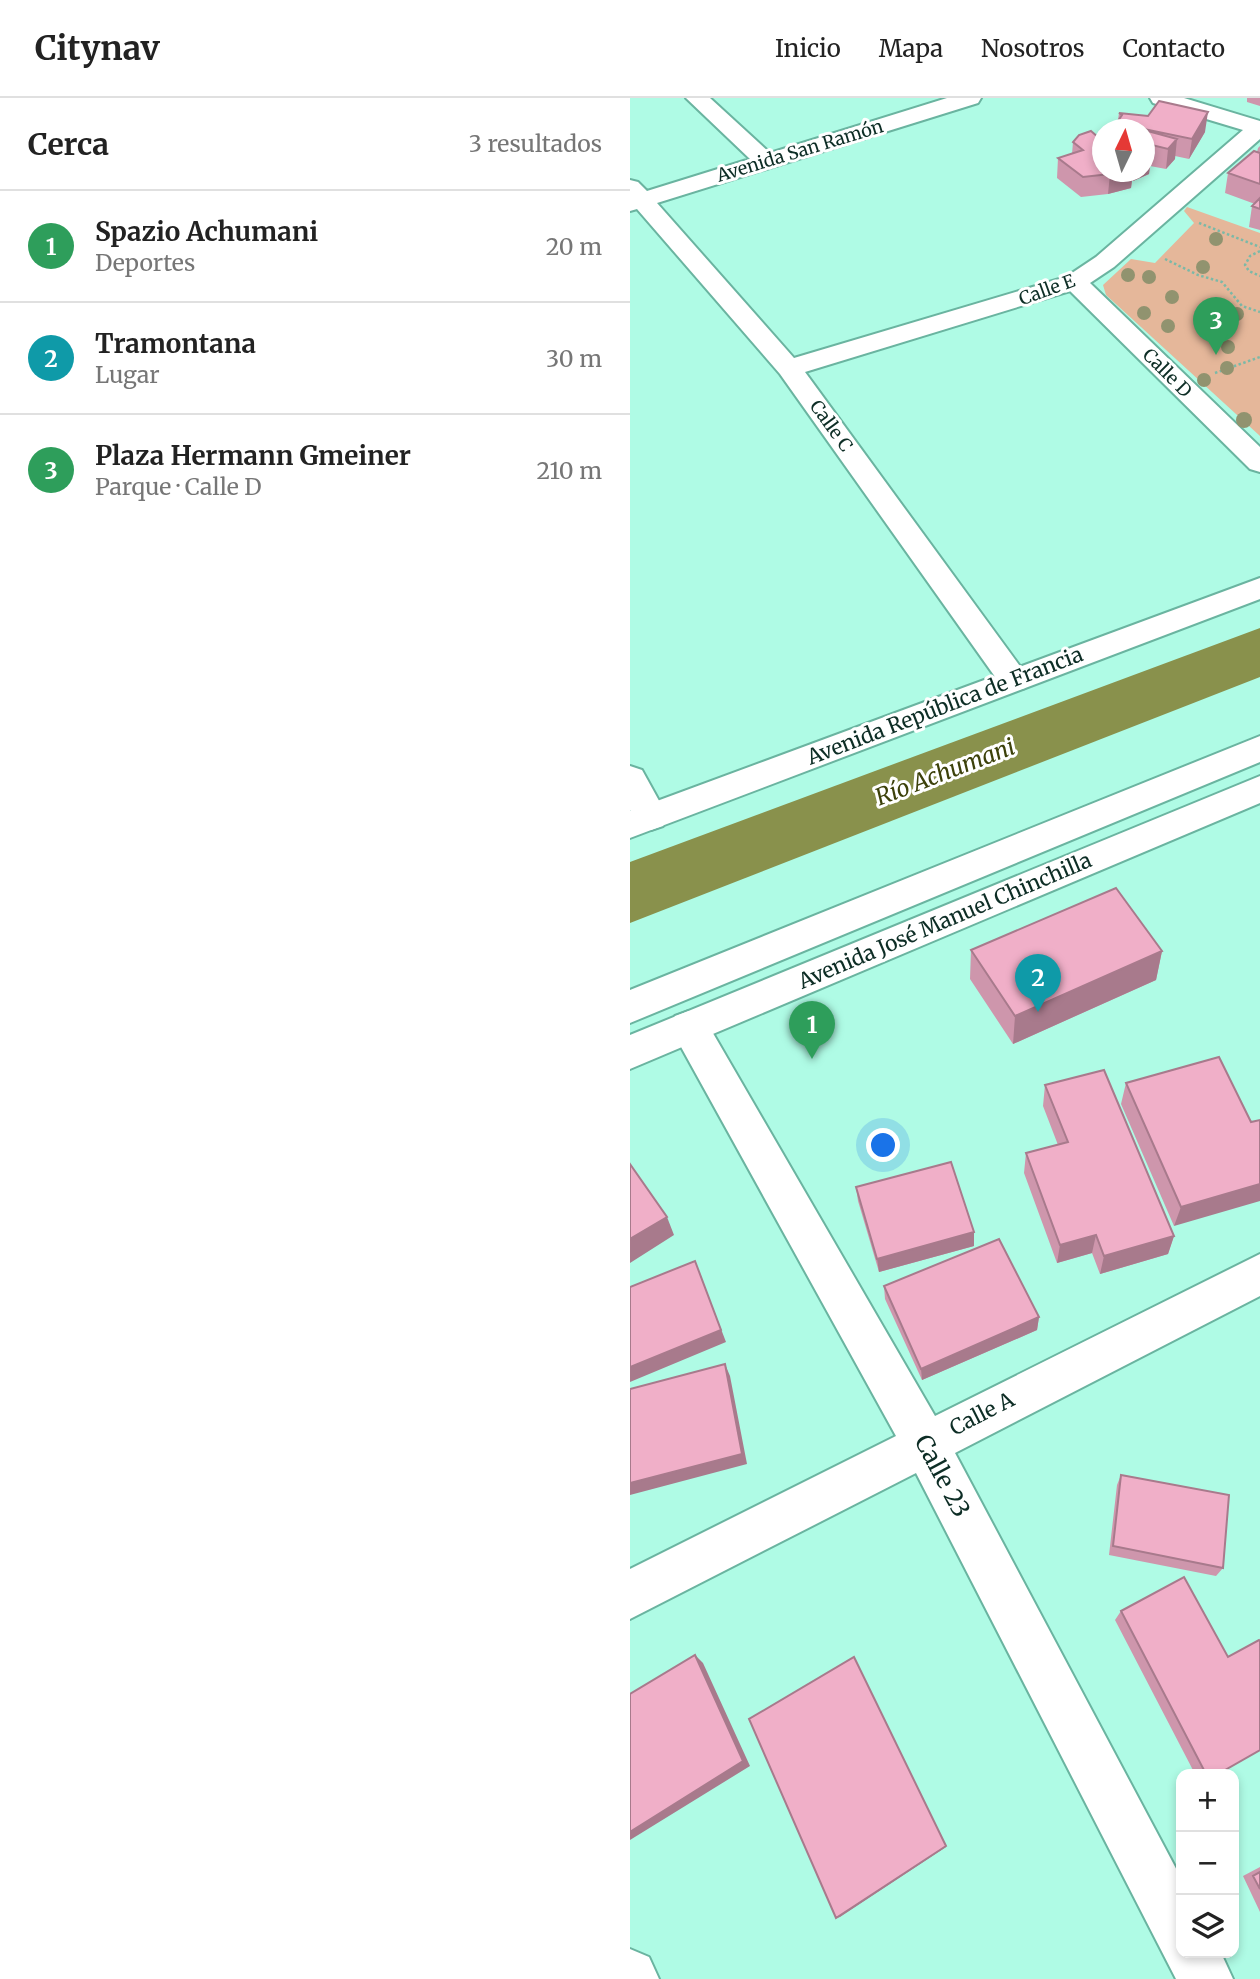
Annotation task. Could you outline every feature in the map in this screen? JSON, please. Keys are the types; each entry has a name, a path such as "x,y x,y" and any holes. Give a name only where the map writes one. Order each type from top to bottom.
{"street":[{"path":"698,98 765,161"},
{"name":"Avenida San Ramón","path":"633,193 747,145 896,98"},
{"name":"Avenida San Ramón","path":"633,193 765,161 970,98"},
{"path":"1161,98 1260,128"},
{"name":"Calle E","path":"789,369 1075,282 1105,262 1260,128"},
{"name":"Calle C","path":"633,193 789,369 1014,680"},
{"name":"Calle D","path":"1075,282 1260,463"},
{"name":"Avenida República de Francia","path":"641,821 1260,588"},
{"name":"Avenida José Manuel Chinchilla","path":"630,1052 679,1009 1260,748"},
{"path":"630,779 641,821"},
{"name":"Avenida José Manuel Chinchilla","path":"630,1007 679,1009 1260,789"},
{"name":"Calle 23","path":"679,1009 925,1443 1176,1923"},
{"name":"Calle A","path":"630,1595 1260,1274"},
{"path":"1194,1958 1205,1979"}],"path":[{"path":"1194,216 1199,223 1260,249"},
{"path":"1260,249 1250,256 1245,265 1249,271 1260,276"},
{"path":"1165,260 1222,282 1242,306 1260,312"},
{"path":"1213,374 1260,357"}],"shaded area":[{"path":"1187,207 1260,233 1260,436 1106,295 1103,285 1131,259 1155,263 1194,223 1184,211"}],"building":[{"path":"1159,101 1208,112 1192,139 1155,131 1155,119 1119,119 1122,115 1119,113 1148,116"},
{"path":"1092,132 1092,176 1083,177 1058,158 1083,150 1073,142 1079,135"},
{"path":"1155,133 1177,139 1168,149 1155,146"},
{"path":"1254,151 1260,153 1260,184 1228,173"},
{"path":"1260,198 1260,209 1252,206"},
{"path":"1116,888 1162,951 1015,1016 971,950"},
{"path":"1219,1057 1251,1122 1260,1120 1260,1184 1181,1207 1126,1083"},
{"path":"1104,1070 1174,1236 1104,1256 1096,1235 1060,1245 1026,1153 1068,1142 1045,1085"},
{"path":"951,1162 974,1232 877,1259 856,1187"},
{"path":"630,1164 667,1217 630,1239"},
{"path":"999,1239 1039,1317 921,1369 884,1286"},
{"path":"695,1261 721,1330 630,1367 630,1287"},
{"path":"725,1364 742,1454 630,1483 630,1389"},
{"path":"1121,1475 1229,1495 1223,1568 1113,1546"},
{"path":"1184,1577 1228,1657 1260,1641 1260,1750 1227,1769 1203,1769 1121,1611"},
{"path":"695,1655 743,1761 630,1832 630,1694"},
{"path":"854,1657 946,1846 836,1918 749,1719"},
{"path":"1260,1872 1260,1889 1253,1876"}],"waterway":[{"name":"Río Achumani","path":"630,893 1260,651"}],"place":[{"name":"Plaza Hermann Gmeiner","path":"1216,355"},
{"name":"Tramontana","path":"1038,1012"},
{"name":"Spazio Achumani","path":"812,1059"}]}
